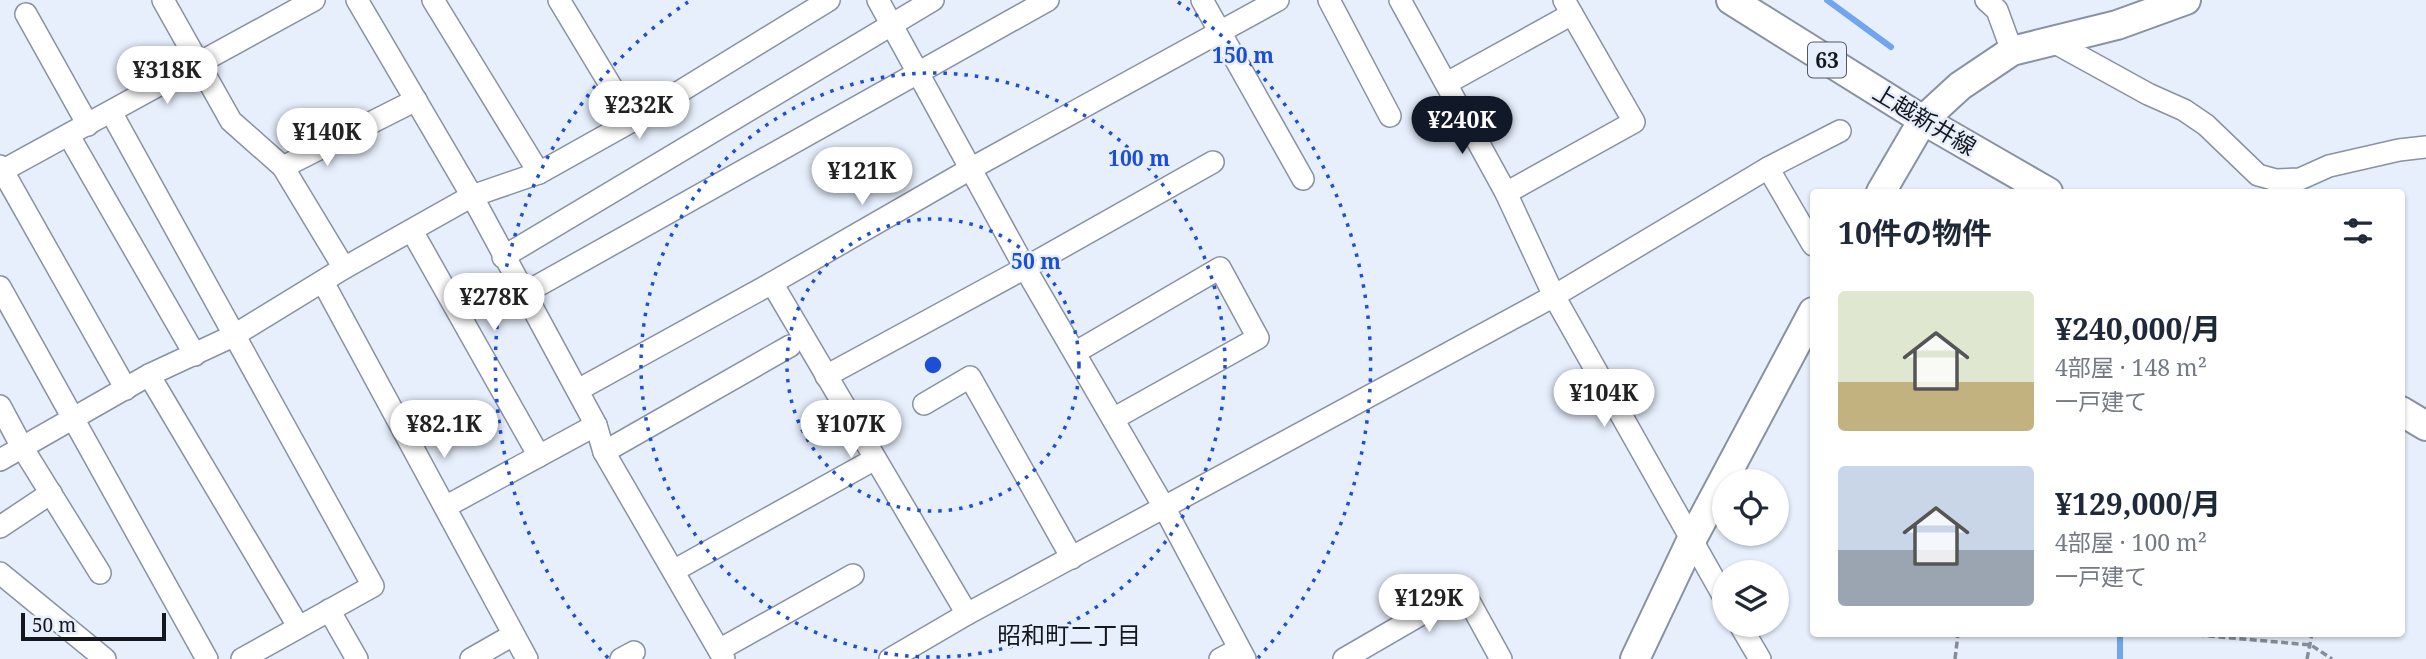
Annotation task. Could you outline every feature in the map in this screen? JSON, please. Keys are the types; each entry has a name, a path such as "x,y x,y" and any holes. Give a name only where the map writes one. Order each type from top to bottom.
{"main road":[{"name":"上越新井線","path":"1731,0 1923,120 2043,189"},
{"path":"1883,189 1923,120 1960,86 2012,51 2118,25 2186,0"},
{"path":"1635,659 1691,541 1810,318"},
{"path":"2405,413 2426,426"}],"street":[{"path":"163,0 231,121 284,167 344,268"},
{"path":"126,389 1,170 200,64 283,7 314,0"},
{"path":"357,0 472,196 523,294 597,425 604,452 722,654 853,575"},
{"path":"433,0 539,173"},
{"path":"559,0 632,121"},
{"path":"0,460 149,375 233,336 344,268 472,196 539,173 632,121 829,0"},
{"path":"878,0 1025,268 1164,507 1242,654 1220,659"},
{"path":"503,257 933,0"},
{"path":"523,294 1048,0"},
{"path":"1202,0 1303,179"},
{"path":"578,390 972,168 1278,0"},
{"path":"1329,0 1390,116"},
{"path":"1400,0 1506,193 1554,296 1712,577"},
{"path":"1986,0 1997,10 2012,51"},
{"path":"1447,83 1568,7 1634,122 1506,193"},
{"path":"26,14 88,125"},
{"path":"2050,40 2148,94 2184,110 2206,125 2258,175 2276,180 2300,179 2329,166 2399,150 2426,147"},
{"path":"284,167 416,100"},
{"path":"111,113 373,586 298,626 253,656"},
{"path":"890,659 967,614 1554,296 1768,169 1840,131"},
{"path":"69,136 195,355"},
{"path":"826,376 1213,162"},
{"path":"1768,169 1810,241"},
{"path":"412,231 539,456"},
{"path":"1076,352 1220,268 1258,338 1113,419"},
{"path":"323,282 527,659"},
{"path":"772,283 967,614"},
{"path":"0,287 207,659"},
{"path":"604,452 790,346"},
{"path":"149,375 298,626"},
{"path":"924,404 970,377 1072,558"},
{"path":"0,406 22,447 100,573"},
{"path":"445,507 597,425"},
{"path":"674,570 875,459"},
{"path":"0,527 51,493"},
{"path":"0,573 105,659"},
{"path":"1344,659 1463,590 1501,659"},
{"path":"329,610 357,659"},
{"path":"471,659 513,635"},
{"path":"1747,637 1760,659"}],"path":[{"path":"1955,659 1958,637"},
{"path":"2221,637 2311,645 2332,659"},
{"path":"2307,659 2312,637"}],"waterway":[{"path":"1827,0 1891,47"},
{"path":"2120,637 2120,659"}],"district":[{"name":"昭和町二丁目","path":"1069,634"}]}
